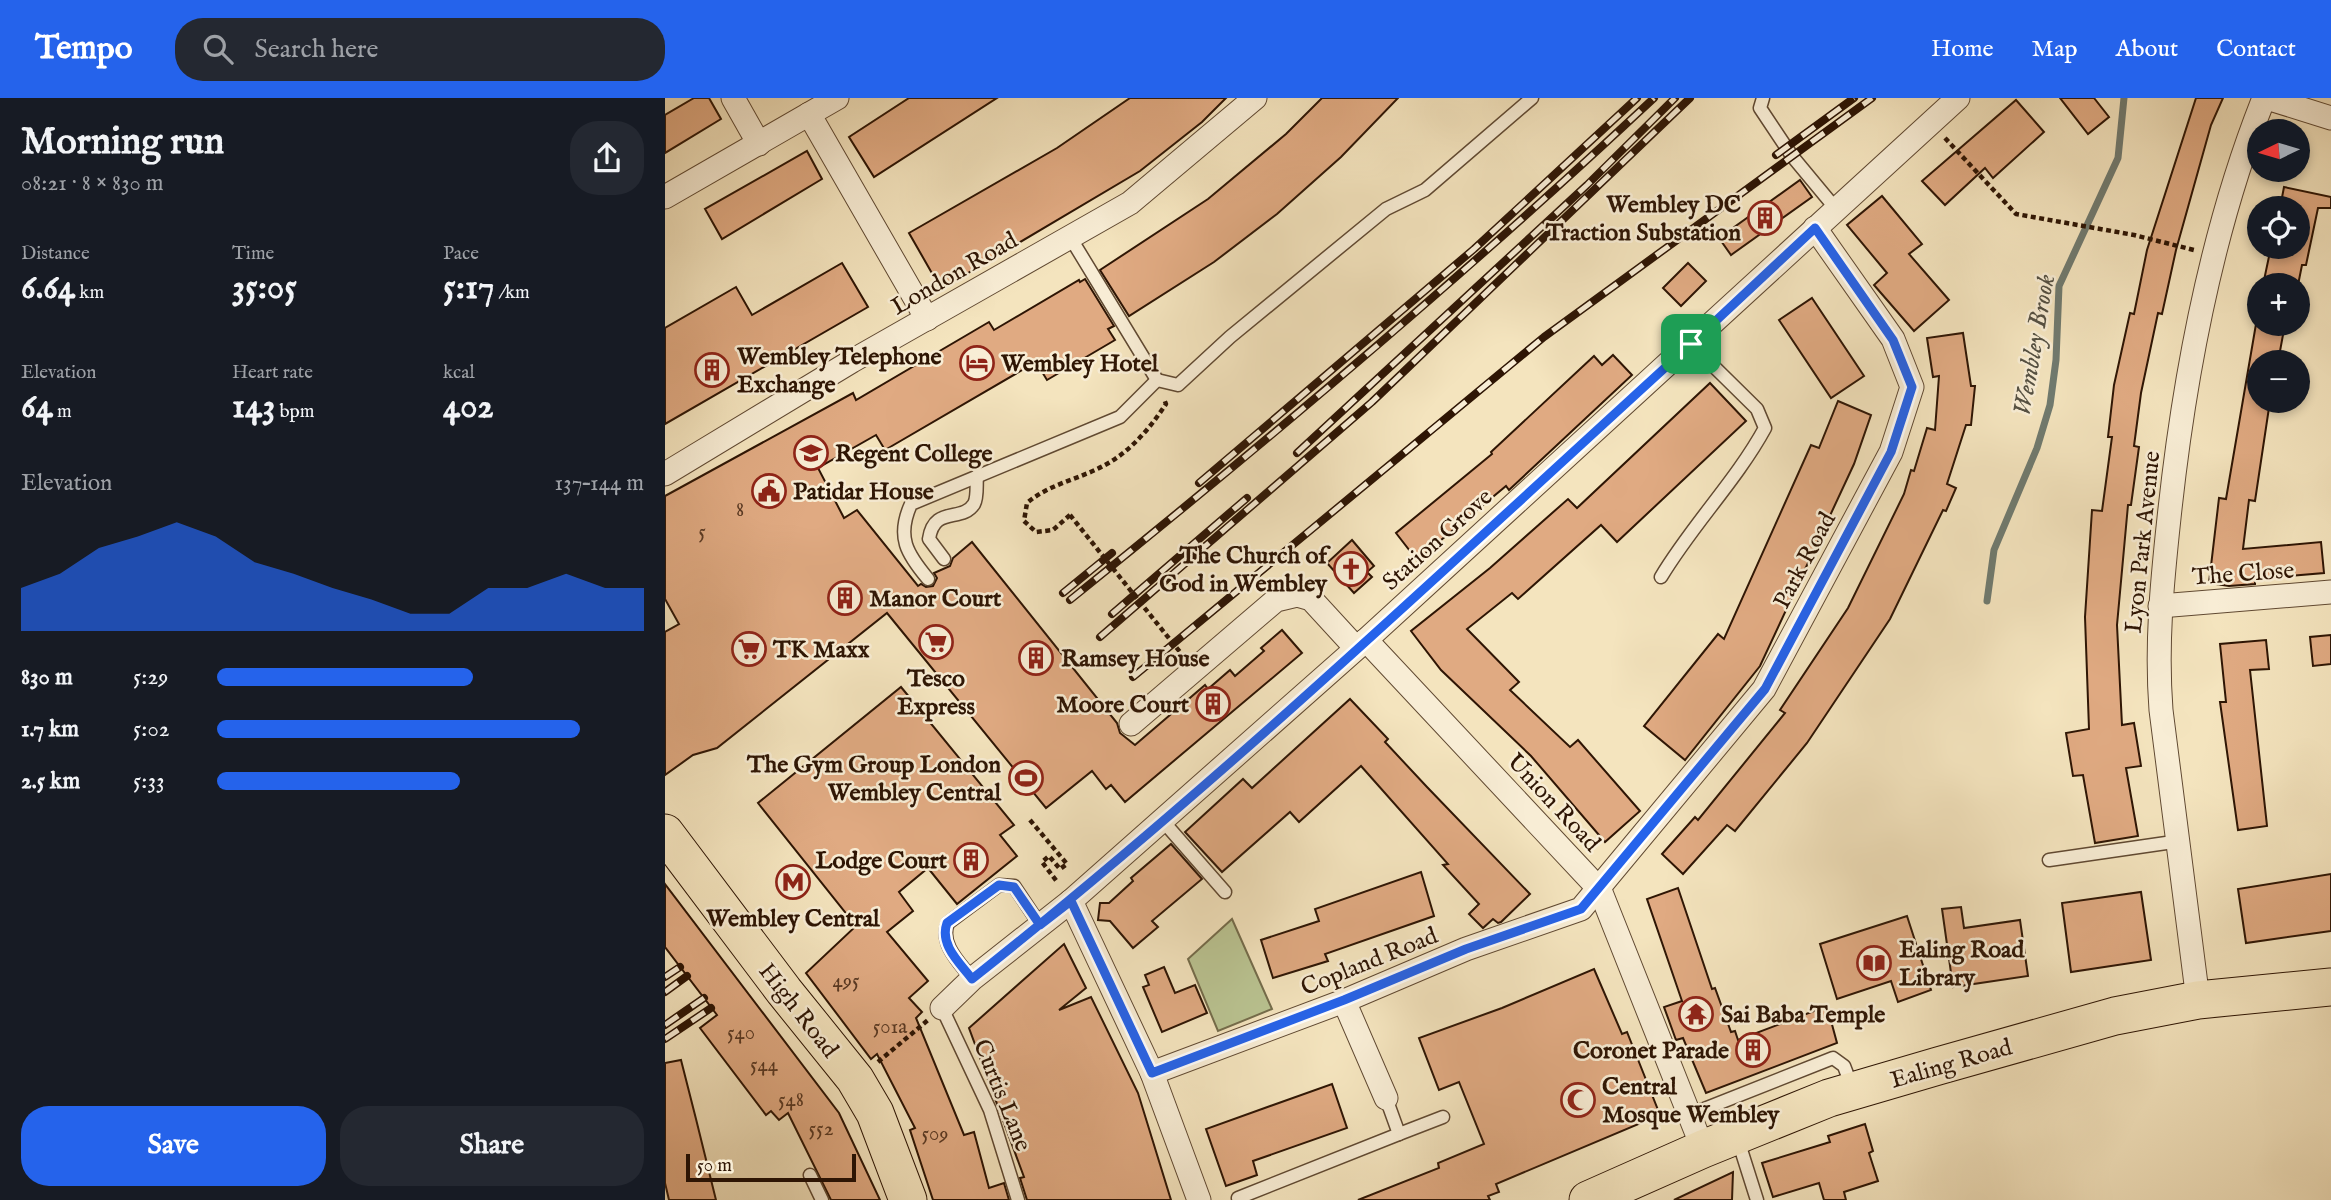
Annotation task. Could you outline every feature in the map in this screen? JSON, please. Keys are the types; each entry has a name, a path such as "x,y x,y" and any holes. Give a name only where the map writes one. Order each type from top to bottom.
{"main road":[{"name":"High Road","path":"665,833 789,987 855,1079 875,1113 908,1200"},
{"name":"Ealing Road","path":"1588,1200 1736,1135 1853,1091 2115,1016 2198,1000 2331,987"}],"street":[{"path":"733,98 759,144"},
{"path":"665,197 837,98"},
{"name":"London Road","path":"665,474 1130,203 1255,98"},
{"name":"Station Grove","path":"936,1013 972,979 1040,925 1065,892 1162,820 1361,644 1958,98"},
{"path":"2266,98 2331,118"},
{"name":"Lyon Park Avenue","path":"2198,1000 2161,710 2158,663 2160,606 2184,404 2222,221 2266,98"},
{"path":"809,114 927,319"},
{"name":"Park Road","path":"1600,890 1765,689 1895,439 1912,387 1893,340 1815,228"},
{"name":"The Close","path":"2160,606 2331,592"},
{"name":"Union Road","path":"1131,724 1276,600 1297,595 1311,599 1361,644 1600,890 1703,1149"},
{"name":"Copland Road","path":"1152,1073 1344,1000 1466,949 1581,909 1600,890"},
{"path":"1065,892 1152,1073 1199,1200"},
{"path":"1344,1000 1385,1098"}],"lane":[{"path":"1070,237 1157,380 1178,385 1230,337 1386,209 1425,190 1532,98"},
{"path":"1763,98 1761,108 1793,156 1836,209"},
{"path":"1661,577 1676,551 1751,454 1765,428 1758,409 1691,344"},
{"path":"928,579 905,549 902,530 911,504 1119,417 1157,380"},
{"path":"944,559 929,539 931,527 937,520 971,507 975,502 977,476"},
{"path":"1162,820 1226,892"},
{"path":"2049,860 2179,841"},
{"path":"972,979 946,944 944,931 947,923 999,885 1007,885 1014,887 1040,925"},
{"name":"Curtis Lane","path":"936,1013 990,1110 1009,1162 1018,1200"},
{"path":"1689,1115 1833,1059 1839,1060 1853,1091"},
{"path":"1385,1098 1399,1134"},
{"path":"1238,1198 1443,1117"},
{"path":"1736,1135 1757,1200"},
{"path":"810,1175 822,1200"}],"path":[{"path":"1931,120 1948,143 2016,214 2134,235 2215,255"},
{"path":"1157,380 1166,404 1138,442 1106,465 1038,493 1027,503 1024,521 1035,532 1052,530 1070,515 1184,657"},
{"path":"1030,820 1067,864 1060,869 1049,856 1042,862 1065,892"},
{"path":"877,1063 936,1013"}],"green space":[{"path":"1232,919 1272,1009 1218,1031 1188,959"}],"building":[{"path":"694,98 709,98 721,119 665,153 665,115"},
{"path":"909,98 997,98 874,177 849,137"},
{"path":"1130,98 1226,98 1202,122 1140,171 941,289 909,233 1057,148"},
{"path":"1322,98 1398,98 1341,157 1277,214 1214,262 1129,316 1100,270 1208,199 1286,134"},
{"path":"2060,98 2094,98 2109,117 2088,134"},
{"path":"2196,98 2223,98 2211,125 2176,250 2162,314 2158,313 2141,393 2134,446 2139,447 2131,505 2128,505 2117,625 2122,725 2134,723 2141,766 2126,768 2138,836 2095,843 2083,775 2073,776 2066,733 2089,729 2085,617 2092,510 2102,511 2112,437 2108,437 2114,385 2130,313 2134,314 2147,250"},
{"path":"2016,100 2044,132 1993,178 1985,168 1945,205 1922,181"},
{"path":"807,151 822,179 722,239 705,209"},
{"name":"Wembley DC Traction Substation","path":"1800,180 1812,197 1731,255 1719,238"},
{"path":"2284,187 2331,197 2331,208 2318,208 2310,246 2310,196 2282,196"},
{"path":"1882,196 1922,244 1909,254 1949,300 1914,331 1874,285 1887,273 1847,225"},
{"path":"2268,259 2307,259 2300,273 2266,273"},
{"name":"Wembley Telephone Exchange","path":"842,263 868,307 665,424 665,328 736,287 752,315"},
{"path":"1688,263 1706,281 1681,306 1663,288"},
{"path":"1085,279 1114,326 1108,329 1115,340 1047,380 1036,362 885,450 876,435 818,468 844,518 857,510 918,586 933,586 937,578 934,573 950,566 953,558 972,542 1117,723 1120,733 1135,745 1205,685 1208,689 1230,670 1235,676 1264,651 1261,648 1282,630 1302,653 1125,802 1111,785 1106,789 1092,771 1046,808 887,613 717,748 693,755 665,775 665,632 679,624 665,599 665,496 853,393 856,400 989,322 994,330"},
{"path":"1812,298 1864,376 1831,398 1779,320"},
{"path":"1963,333 1971,386 1975,386 1971,425 1966,425 1947,484 1956,488 1946,511 1943,510 1890,619 1807,743 1735,831 1727,825 1683,874 1662,854 1695,817 1698,820 1785,713 1780,710 1848,608 1904,494 1927,428 1935,430 1939,376 1933,377 1927,338"},
{"path":"2254,336 2283,336 2280,350 2252,350"},
{"path":"1613,355 1632,375 1509,490 1506,486 1417,560 1396,533 1492,454 1491,452 1594,356 1602,365"},
{"path":"2247,376 2247,413 2268,413 2255,501 2249,500 2243,549 2321,542 2324,573 2255,579 2255,584 2229,586 2209,583 2219,498 2226,499"},
{"path":"1710,383 1746,421 1617,542 1601,525 1518,599 1512,593 1467,629 1519,682 1510,690 1570,747 1578,740 1640,811 1605,842 1531,756 1441,670 1411,631 1490,568 1568,499 1577,508"},
{"path":"1838,401 1871,415 1854,464 1760,666 1685,760 1644,726 1718,634 1724,639 1811,445 1819,448"},
{"name":"The Church of God in Wembley","path":"1352,540 1374,566 1367,572 1372,577 1354,593 1327,563"},
{"path":"2331,635 2331,664 2313,666 2310,637"},
{"path":"2266,640 2269,669 2250,670 2267,826 2238,830 2220,702 2226,702 2220,644"},
{"path":"901,687 1014,825 1000,835 1017,856 957,904 928,868 899,892 913,911 887,932 928,981 909,998 922,1012 916,1018 964,1135 974,1132 989,1188 1004,1183 1009,1200 933,1200 910,1130 915,1128 877,1054 871,1059 806,973 856,926 758,803"},
{"path":"1350,699 1388,739 1385,742 1530,894 1501,922 1493,919 1483,928 1469,914 1479,904 1443,865 1448,864 1361,766 1299,822 1290,812 1222,872 1185,832 1243,779 1252,788"},
{"path":"1171,844 1202,879 1152,921 1158,927 1133,948 1110,921 1098,920 1100,903 1109,903 1133,881 1131,878"},
{"path":"1421,872 1434,916 1325,954 1328,961 1273,978 1261,940 1319,921 1315,909"},
{"path":"2331,874 2331,931 2246,943 2238,889"},
{"path":"665,884 839,1113 880,1200 831,1200 788,1113 779,1120 771,1111 766,1115 700,1028 717,1015 665,947"},
{"path":"1678,888 1712,989 1715,988 1731,1032 1735,1031 1738,1040 1827,1006 1837,1043 1706,1093 1683,1038 1676,1040 1664,1007 1682,1001 1647,899"},
{"path":"2141,892 2151,960 2071,972 2062,903"},
{"path":"1961,907 1964,928 2020,920 2028,976 1953,987 1942,909"},
{"name":"Ealing Road Library","path":"1907,916 1931,990 1898,1002 1891,981 1837,999 1820,944"},
{"path":"1064,944 1086,988 1059,1010 1091,997 1138,1093 1171,1200 1027,1200 1020,1178 1024,1177 969,1028"},
{"path":"1164,967 1175,993 1195,985 1207,1013 1162,1032 1143,987 1149,985 1145,975"},
{"path":"1594,969 1622,1034 1627,1032 1660,1115 1496,1184 1499,1192 1488,1196 1490,1200 1358,1200 1439,1168 1438,1163 1484,1144 1459,1082 1439,1090 1419,1038 1502,1008"},
{"path":"681,1060 716,1200 669,1200 665,1183 665,1063"},
{"path":"1332,1084 1347,1128 1253,1161 1257,1175 1226,1186 1206,1129"},
{"path":"1865,1124 1873,1151 1869,1153 1878,1181 1844,1192 1846,1200 1824,1200 1819,1183 1773,1197 1762,1163 1830,1142 1828,1136"},
{"path":"1733,1172 1732,1200 1674,1200"}],"waterway":[{"name":"Wembley Brook","path":"1987,601 1994,550 2037,448 2050,405 2056,360 2059,286 2118,158 2124,98"}],"railway":[{"path":"1199,483 1474,249 1637,98"},
{"path":"1070,600 1366,355 1512,228 1654,98"},
{"path":"1297,453 1587,185 1675,98"},
{"path":"1100,637 1372,402 1690,98"},
{"path":"1776,155 1854,98"},
{"path":"1133,677 1544,337 1872,98"},
{"path":"1112,614 1247,498"},
{"path":"1063,593 1112,553"},
{"path":"665,977 680,967"},
{"path":"665,992 687,976"},
{"path":"665,1025 704,998"},
{"path":"665,1039 711,1008"}],"place":[{"name":"Wembley DC Traction Substation","path":"1765,218"},
{"name":"Wembley Hotel","path":"977,363"},
{"name":"Wembley Telephone Exchange","path":"712,370"},
{"name":"Regent College","path":"811,453"},
{"name":"Patidar House","path":"769,491"},
{"name":"The Church of God in Wembley","path":"1351,569"},
{"name":"Manor Court","path":"845,598"},
{"name":"Tesco Express","path":"936,642"},
{"name":"TK Maxx","path":"749,649"},
{"name":"Ramsey House","path":"1036,658"},
{"name":"Moore Court","path":"1213,704"},
{"name":"The Gym Group London Wembley Central","path":"1026,778"},
{"name":"Lodge Court","path":"971,860"},
{"name":"Wembley Central","path":"793,882"},
{"name":"Ealing Road Library","path":"1874,963"},
{"name":"Sai Baba Temple","path":"1696,1014"},
{"name":"Coronet Parade","path":"1753,1050"},
{"name":"Central Mosque Wembley","path":"1578,1100"}],"route":[{"path":"1691,344 1366,640 1071,901 972,979 946,944 944,931 947,923 999,885 1014,887 1040,925 1071,901 1152,1073 1344,1000 1466,949 1581,909 1600,890 1765,689 1891,452 1912,387 1893,340 1815,228 1691,344"}]}
